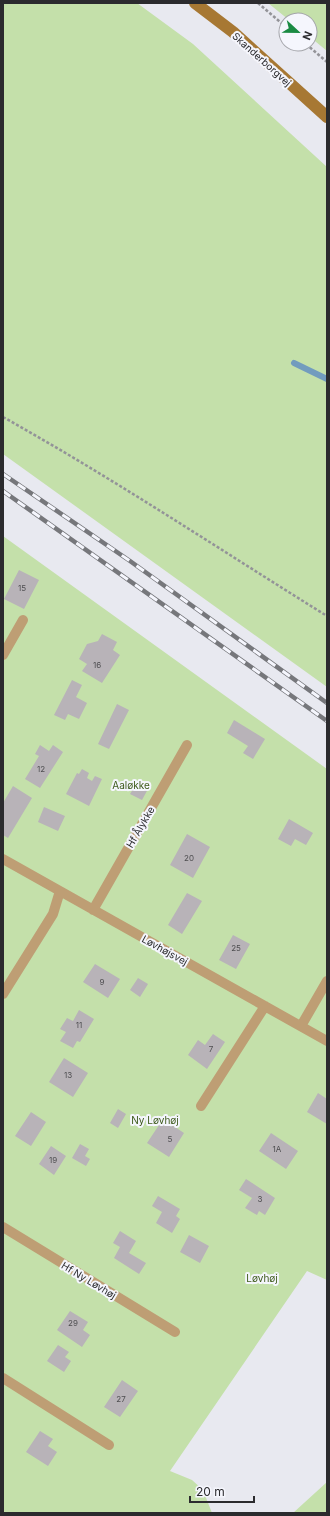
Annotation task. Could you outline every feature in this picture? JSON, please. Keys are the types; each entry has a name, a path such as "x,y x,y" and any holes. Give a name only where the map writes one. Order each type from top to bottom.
{"main road":[{"name":"Skanderborgvej","path":"195,3 233,32 327,117"}],"lane":[{"path":"3,655 23,620"},
{"name":"Hf Ålykke","path":"93,910 187,745"},
{"name":"Løvhøjsvej","path":"3,859 327,1041"},
{"path":"3,994 53,914 60,892"},
{"path":"301,1026 327,981"},
{"path":"201,1106 265,1006"},
{"name":"Hf Ny Løvhøj","path":"3,1227 175,1332"},
{"path":"3,1378 109,1444"}],"path":[{"path":"258,3 278,20"},
{"path":"315,52 327,62"},
{"path":"3,417 80,460 327,616"}],"green space":[{"path":"3,3 137,3 193,44 327,167 327,687 3,454"},
{"path":"268,3 327,3 327,51 318,44 318,12 279,12"},
{"path":"3,536 327,769 327,1280 307,1271 170,1471 192,1480 203,1490 212,1513 3,1513"},
{"path":"327,1482 327,1513 293,1513"}],"building":[{"path":"19,570 39,580 24,609 4,599"},
{"path":"102,634 117,642 113,650 120,655 102,683 82,671 87,664 79,659 87,644 98,641"},
{"path":"72,680 82,685 76,697 87,703 79,719 68,714 65,720 54,715"},
{"path":"117,704 129,710 109,749 98,744"},
{"path":"234,720 265,739 253,759 243,753 248,746 227,733"},
{"path":"40,745 49,751 53,745 63,752 40,788 25,779 39,756 35,754"},
{"path":"82,769 89,773 87,778 92,781 95,776 102,779 89,806 66,794 77,773 79,774"},
{"path":"137,783 148,789 142,800 130,794"},
{"path":"13,786 32,798 8,838 3,835 3,803"},
{"path":"44,807 65,816 58,831 38,822"},
{"path":"289,819 313,833 306,845 295,839 291,846 278,839"},
{"path":"187,834 210,847 193,878 170,865"},
{"path":"187,893 202,901 182,934 168,925"},
{"path":"233,935 250,944 236,969 219,960"},
{"path":"95,964 120,979 108,998 83,982"},
{"path":"138,978 148,984 140,997 130,990"},
{"path":"79,1010 94,1019 80,1042 77,1041 73,1048 60,1041 66,1032 60,1029 67,1018 73,1021"},
{"path":"213,1034 225,1042 207,1069 188,1055 198,1040 205,1045"},
{"path":"64,1058 88,1073 73,1097 49,1082"},
{"path":"318,1093 327,1099 327,1124 307,1112"},
{"path":"118,1109 126,1114 118,1128 110,1123"},
{"path":"31,1112 46,1122 31,1146 15,1136"},
{"path":"163,1119 184,1133 169,1157 147,1143"},
{"path":"271,1133 298,1151 286,1169 259,1151"},
{"path":"80,1144 89,1149 85,1156 90,1159 86,1166 72,1158"},
{"path":"51,1146 66,1156 54,1175 39,1164"},
{"path":"246,1179 275,1198 265,1215 259,1211 257,1215 245,1208 252,1198 239,1190"},
{"path":"158,1196 180,1209 176,1216 180,1219 172,1233 156,1223 162,1212 152,1206"},
{"path":"120,1231 136,1241 129,1253 146,1263 139,1274 114,1258 120,1247 113,1243"},
{"path":"189,1235 209,1246 200,1263 180,1252"},
{"path":"70,1311 88,1322 83,1330 90,1335 82,1347 57,1330"},
{"path":"58,1345 69,1352 65,1357 71,1361 64,1372 47,1361"},
{"path":"122,1380 138,1391 120,1417 104,1407"},
{"path":"40,1431 53,1439 48,1446 57,1452 48,1466 26,1452"}],"waterway":[{"path":"294,363 327,379"}],"railway":[{"path":"3,474 130,561 327,703"},
{"path":"3,491 327,721"}],"park label":[{"name":"Aaløkke","path":"131,785"},
{"name":"Ny Løvhøj","path":"155,1120"},
{"name":"Løvhøj","path":"262,1278"}]}
